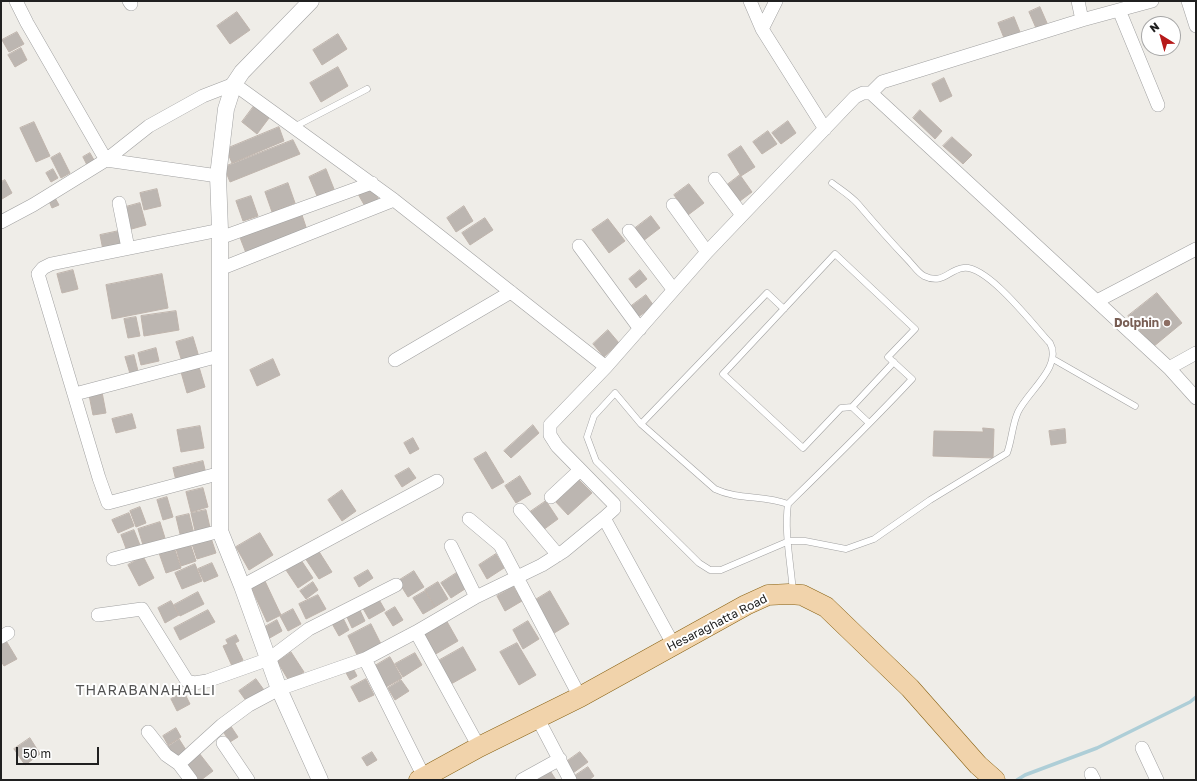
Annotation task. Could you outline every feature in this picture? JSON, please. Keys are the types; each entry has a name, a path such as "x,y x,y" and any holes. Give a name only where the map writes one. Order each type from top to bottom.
{"main road":[{"name":"Hesaraghatta Road","path":"421,778 479,747 580,697 673,644 746,605 768,595 793,594 802,595 826,607 910,688 978,765 995,780"}],"street":[{"path":"16,1 27,23 106,160"},
{"path":"311,1 242,72 234,84 226,109 218,176 220,234 220,531 242,586 279,689 320,780"},
{"path":"750,1 762,29 825,129"},
{"path":"762,29 776,1"},
{"path":"1078,1 1082,20"},
{"path":"872,93 882,82 1082,20 1152,1"},
{"path":"1188,1 1196,26"},
{"path":"1119,10 1158,105"},
{"path":"1,222 33,205 106,160 149,126 203,96 234,84"},
{"path":"234,84 372,183 606,367"},
{"path":"179,764 227,721 249,705 279,689 366,659 476,597 517,578 558,555 614,509 614,504 554,441 550,435 550,426 606,367 707,252 855,97 862,93 872,93 1169,368 1196,398"},
{"path":"106,160 218,176"},
{"path":"715,178 742,215"},
{"path":"221,473 108,503 38,274 43,268 51,264 128,248 220,234 372,183"},
{"path":"220,269 394,200"},
{"path":"119,203 128,248"},
{"path":"673,205 707,252"},
{"path":"629,231 673,289"},
{"path":"579,246 640,329"},
{"path":"1097,301 1196,249"},
{"path":"395,360 511,292"},
{"path":"1169,368 1196,353"},
{"path":"75,394 220,356"},
{"path":"551,497 580,470"},
{"path":"242,586 437,481"},
{"path":"520,510 558,555"},
{"path":"604,518 673,644"},
{"path":"469,519 500,545 580,697"},
{"path":"113,559 220,531"},
{"path":"451,546 476,597"},
{"path":"98,615 142,609 187,680 194,683 236,672 268,659 309,629 396,585"},
{"path":"416,632 479,747"},
{"path":"366,659 421,778"},
{"path":"538,719 570,780"},
{"path":"148,732 169,758 179,764 191,780"},
{"path":"222,743 248,780"},
{"path":"1142,748 1157,780"},
{"path":"522,780 560,759"}],"lane":[{"path":"294,127 367,89"},
{"path":"788,504 779,500 726,494 715,489 641,424 615,393 594,416 587,437 596,461 699,563 710,570 721,570 789,540 804,541 846,549 874,539 930,500 1007,453 1018,412 1028,394 1049,369 1054,359 1054,350 1050,343 999,286 977,270 969,268 962,268 944,278 923,276 873,223 857,203 832,183"},
{"path":"793,594 786,514 788,504 912,379 894,362 888,357 915,329 836,254 723,374 802,448 841,408 852,407 894,362"},
{"path":"641,424 767,293 784,309"},
{"path":"1054,359 1135,406"},
{"path":"852,407 869,423"}],"building":[{"path":"1040,7 1047,23 1036,28 1029,12"},
{"path":"237,12 250,30 230,44 217,26"},
{"path":"1014,17 1020,32 1004,38 998,23"},
{"path":"17,32 24,44 9,52 2,40"},
{"path":"338,34 347,49 322,65 313,50"},
{"path":"21,48 27,60 15,67 8,55"},
{"path":"338,67 348,86 321,102 310,83"},
{"path":"944,78 952,96 940,102 932,84"},
{"path":"254,106 269,118 257,134 242,122"},
{"path":"920,110 942,131 935,139 913,118"},
{"path":"788,121 796,133 781,144 772,133"},
{"path":"34,122 50,156 36,162 20,128"},
{"path":"279,127 284,141 232,163 226,149"},
{"path":"768,131 777,144 762,154 753,142"},
{"path":"952,137 972,155 963,164 943,146"},
{"path":"293,140 300,154 230,182 224,167"},
{"path":"741,146 755,167 741,176 728,155"},
{"path":"60,153 70,173 61,178 51,158"},
{"path":"90,153 94,160 87,165 83,157"},
{"path":"53,169 58,178 51,182 46,173"},
{"path":"326,169 334,189 317,196 309,177"},
{"path":"740,175 752,192 740,201 727,185"},
{"path":"5,180 12,193 2,199 1,182"},
{"path":"288,183 295,203 272,212 265,192"},
{"path":"689,184 704,203 688,215 674,195"},
{"path":"371,187 379,200 366,208 358,194"},
{"path":"157,189 161,206 144,210 140,193"},
{"path":"54,196 59,205 52,208 48,199"},
{"path":"251,196 258,216 243,221 236,201"},
{"path":"140,203 146,225 128,230 122,208"},
{"path":"464,206 473,221 456,232 447,218"},
{"path":"301,212 307,230 246,253 239,235"},
{"path":"651,216 660,228 643,241 634,229"},
{"path":"485,218 493,230 470,245 462,233"},
{"path":"608,219 625,241 609,253 592,230"},
{"path":"119,231 122,246 103,250 100,235"},
{"path":"73,270 78,289 62,293 57,274"},
{"path":"640,270 647,279 636,288 629,279"},
{"path":"162,274 168,308 112,319 106,285"},
{"path":"1157,293 1182,323 1153,347 1128,316"},
{"path":"646,295 654,306 638,317 630,307"},
{"path":"176,311 179,330 144,336 141,316"},
{"path":"136,317 140,336 128,338 124,319"},
{"path":"608,330 619,343 604,357 593,344"},
{"path":"193,337 199,357 182,362 176,342"},
{"path":"156,348 159,361 141,365 138,353"},
{"path":"134,355 139,375 131,377 125,357"},
{"path":"273,359 280,375 257,386 250,370"},
{"path":"199,367 205,387 187,393 181,372"},
{"path":"102,392 106,413 93,415 89,395"},
{"path":"132,414 136,428 116,433 112,419"},
{"path":"533,425 539,433 511,458 504,451"},
{"path":"200,426 204,448 181,452 177,430"},
{"path":"983,428 994,429 993,458 933,456 934,431 983,432"},
{"path":"1065,429 1066,443 1051,445 1049,431"},
{"path":"413,438 419,449 410,454 404,443"},
{"path":"486,452 504,482 492,489 474,459"},
{"path":"203,461 206,474 176,481 173,468"},
{"path":"409,468 416,478 402,487 395,476"},
{"path":"520,476 531,494 516,503 505,486"},
{"path":"577,478 592,493 568,515 554,500"},
{"path":"203,488 208,507 191,512 186,492"},
{"path":"342,490 356,511 342,521 328,500"},
{"path":"167,497 173,517 163,520 157,500"},
{"path":"546,501 558,519 543,530 530,512"},
{"path":"140,507 146,523 136,527 130,511"},
{"path":"206,510 211,532 196,535 191,513"},
{"path":"129,513 134,526 118,533 112,520"},
{"path":"189,514 194,534 181,538 176,517"},
{"path":"160,522 165,538 143,545 138,529"},
{"path":"134,530 140,545 127,551 121,535"},
{"path":"260,533 273,555 249,570 236,547"},
{"path":"210,535 216,553 197,559 191,541"},
{"path":"189,540 196,561 181,566 175,545"},
{"path":"173,544 181,568 166,573 158,550"},
{"path":"318,550 332,572 319,579 305,558"},
{"path":"496,554 504,568 487,579 479,565"},
{"path":"143,556 154,578 139,586 128,565"},
{"path":"301,560 313,578 298,588 286,570"},
{"path":"212,563 218,576 204,582 198,569"},
{"path":"195,564 202,581 182,589 175,573"},
{"path":"368,570 373,578 359,587 354,578"},
{"path":"414,571 424,587 408,597 398,581"},
{"path":"458,572 468,587 451,598 441,583"},
{"path":"264,579 281,615 267,622 250,585"},
{"path":"313,582 318,590 306,599 300,591"},
{"path":"438,582 448,599 435,607 425,590"},
{"path":"513,586 522,601 505,611 497,596"},
{"path":"425,591 435,607 423,614 413,598"},
{"path":"550,591 569,624 551,635 532,602"},
{"path":"198,592 204,604 180,616 174,605"},
{"path":"318,595 326,609 306,619 299,604"},
{"path":"377,596 385,610 369,619 361,605"},
{"path":"171,601 179,615 165,623 158,608"},
{"path":"358,606 365,621 352,628 345,613"},
{"path":"395,607 403,620 393,626 385,613"},
{"path":"293,609 301,624 288,631 280,616"},
{"path":"208,610 215,622 180,640 174,628"},
{"path":"341,614 349,630 339,636 330,620"},
{"path":"445,618 458,641 434,655 420,632"},
{"path":"277,620 282,631 268,639 263,628"},
{"path":"528,621 539,639 523,649 513,630"},
{"path":"371,624 382,646 358,657 348,636"},
{"path":"236,635 239,641 235,643 243,660 232,666 223,646 228,644 226,640"},
{"path":"5,639 17,659 4,666 1,661 1,641"},
{"path":"517,643 536,675 519,685 500,652"},
{"path":"463,647 476,670 451,684 438,661"},
{"path":"291,652 304,672 289,681 277,661"},
{"path":"415,653 422,665 403,677 395,664"},
{"path":"390,657 402,678 386,687 373,667"},
{"path":"352,666 357,676 350,680 345,671"},
{"path":"256,679 264,690 247,702 239,691"},
{"path":"366,679 374,695 359,702 351,687"},
{"path":"401,680 409,691 395,700 388,688"},
{"path":"184,692 190,704 177,711 171,699"},
{"path":"230,725 238,737 230,742 222,730"},
{"path":"176,728 181,737 168,745 163,736"},
{"path":"30,738 40,754 25,765 14,749"},
{"path":"179,739 188,753 176,761 167,747"},
{"path":"372,752 377,760 367,766 362,758"},
{"path":"580,752 588,762 573,773 566,762"},
{"path":"199,753 213,771 201,780 199,780 186,763"},
{"path":"588,767 594,776 589,780 576,780 573,777"},
{"path":"549,769 556,780 536,780 535,778"}],"waterway":[{"path":"1017,780 1025,775 1097,748 1190,702 1196,697"}],"place":[{"name":"Dolphin","path":"1167,323"}],"district":[{"name":"THARABANAHALLI","path":"146,691"}]}
